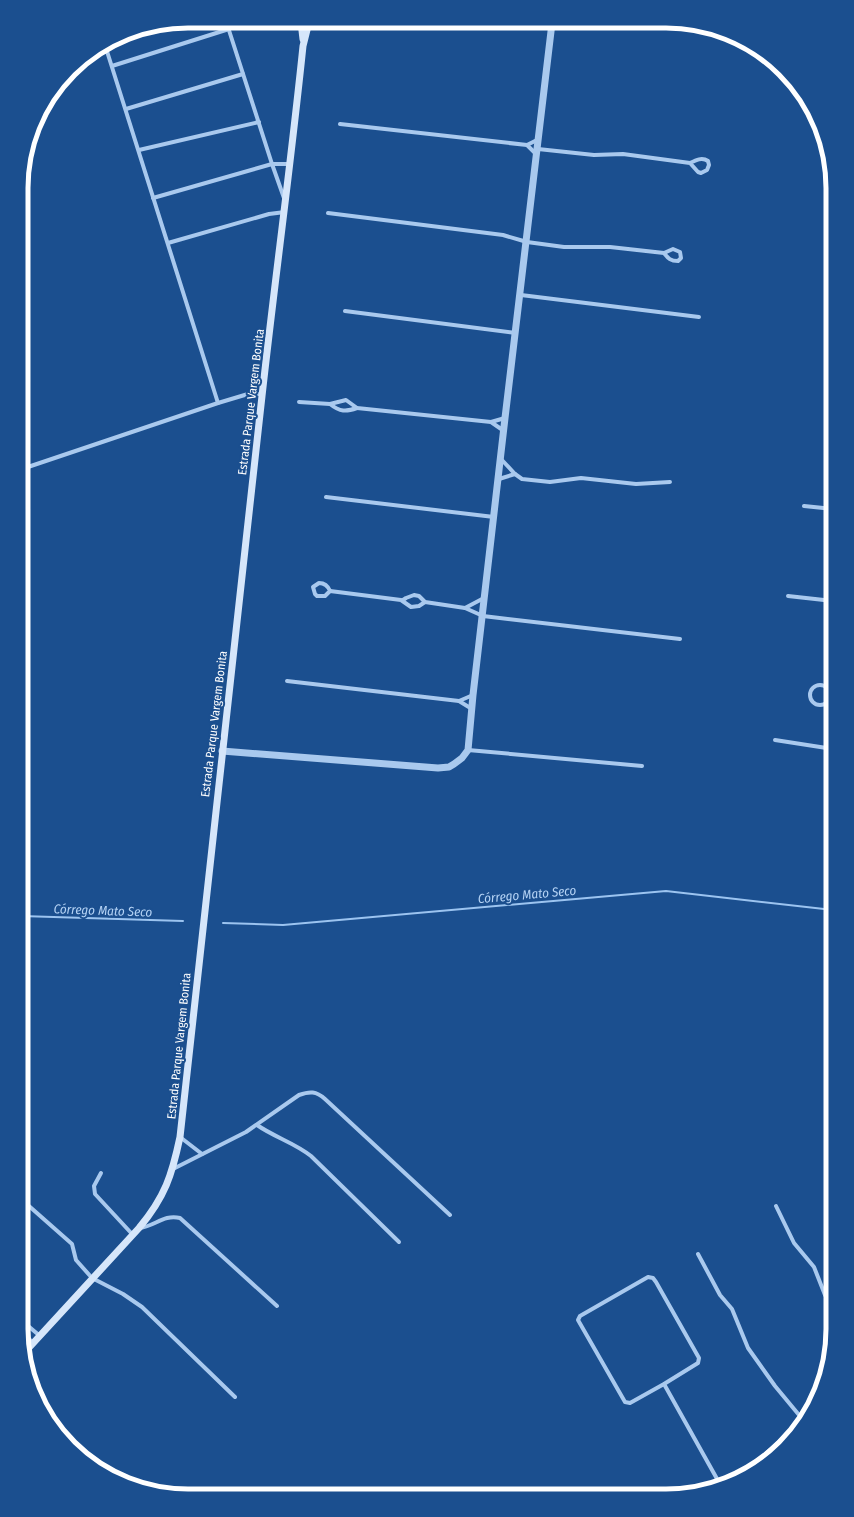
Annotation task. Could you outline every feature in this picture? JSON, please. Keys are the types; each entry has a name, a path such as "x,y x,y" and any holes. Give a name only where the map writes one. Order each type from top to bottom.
{"main road":[{"name":"Estrada Parque Vargem Bonita","path":"302,28 303,46"},
{"name":"Estrada Parque Vargem Bonita","path":"29,1348 152,1213 161,1199 173,1169 180,1137 262,394 285,212 303,46 308,28"}],"street":[{"path":"222,751 438,768 449,767 454,764 462,758 468,750 505,418 521,295 551,28"},
{"path":"112,66 229,29 258,122 286,203"},
{"path":"103,52 107,51 112,66 218,403"},
{"path":"126,109 243,74"},
{"path":"139,150 258,122"},
{"path":"340,124 527,145 537,152 594,155 623,154 690,163 705,159 708,161 709,165 707,170 701,173 698,172 690,163"},
{"path":"527,145 539,139"},
{"path":"153,198 272,164 290,164"},
{"path":"168,243 269,214 285,212"},
{"path":"328,213 503,235 527,242 564,247 610,247 664,253"},
{"path":"521,295 699,317"},
{"path":"344,311 516,333"},
{"path":"28,467 218,403 248,394 262,394"},
{"path":"299,402 330,404 346,400 357,408"},
{"path":"330,404 341,411 348,411 357,408 490,422 505,418"},
{"path":"490,422 504,431"},
{"path":"501,459 522,480 550,482 581,478 636,484 670,482"},
{"path":"499,479 515,474"},
{"path":"326,497 494,517"},
{"path":"804,506 826,508"},
{"path":"330,591 403,600 414,595 419,596 425,602"},
{"path":"788,596 826,600"},
{"path":"465,608 485,598"},
{"path":"403,600 408,606 415,607 425,602 465,608 483,616 680,639"},
{"path":"287,681 459,701 472,710"},
{"path":"826,688 816,686 810,694 811,700 819,705 826,702"},
{"path":"459,701 473,695"},
{"path":"775,740 826,748"},
{"path":"468,750 642,766"},
{"path":"173,1169 232,1140 257,1125 299,1095 308,1092 318,1093 450,1215"},
{"path":"257,1125 311,1156 399,1242"},
{"path":"180,1137 202,1154"},
{"path":"101,1173 94,1186 95,1194 133,1235"},
{"path":"28,1204 72,1244 76,1260 92,1278 123,1294 142,1307 235,1397"},
{"path":"776,1206 794,1243 814,1267 826,1295"},
{"path":"139,1228 149,1226 169,1216 180,1218 277,1306"},
{"path":"698,1254 720,1295 732,1309 748,1348 775,1386 800,1416"},
{"path":"648,1277 653,1278 656,1282 699,1358 698,1363 664,1384 630,1403 625,1402 578,1320 580,1316 648,1277"},
{"path":"28,1326 40,1336"},
{"path":"28,1338 33,1343"},
{"path":"664,1384 718,1481"}],"waterway":[{"name":"Córrego Mato Seco","path":"223,923 283,925 666,891 826,909"},
{"name":"Córrego Mato Seco","path":"28,916 183,921"}]}
